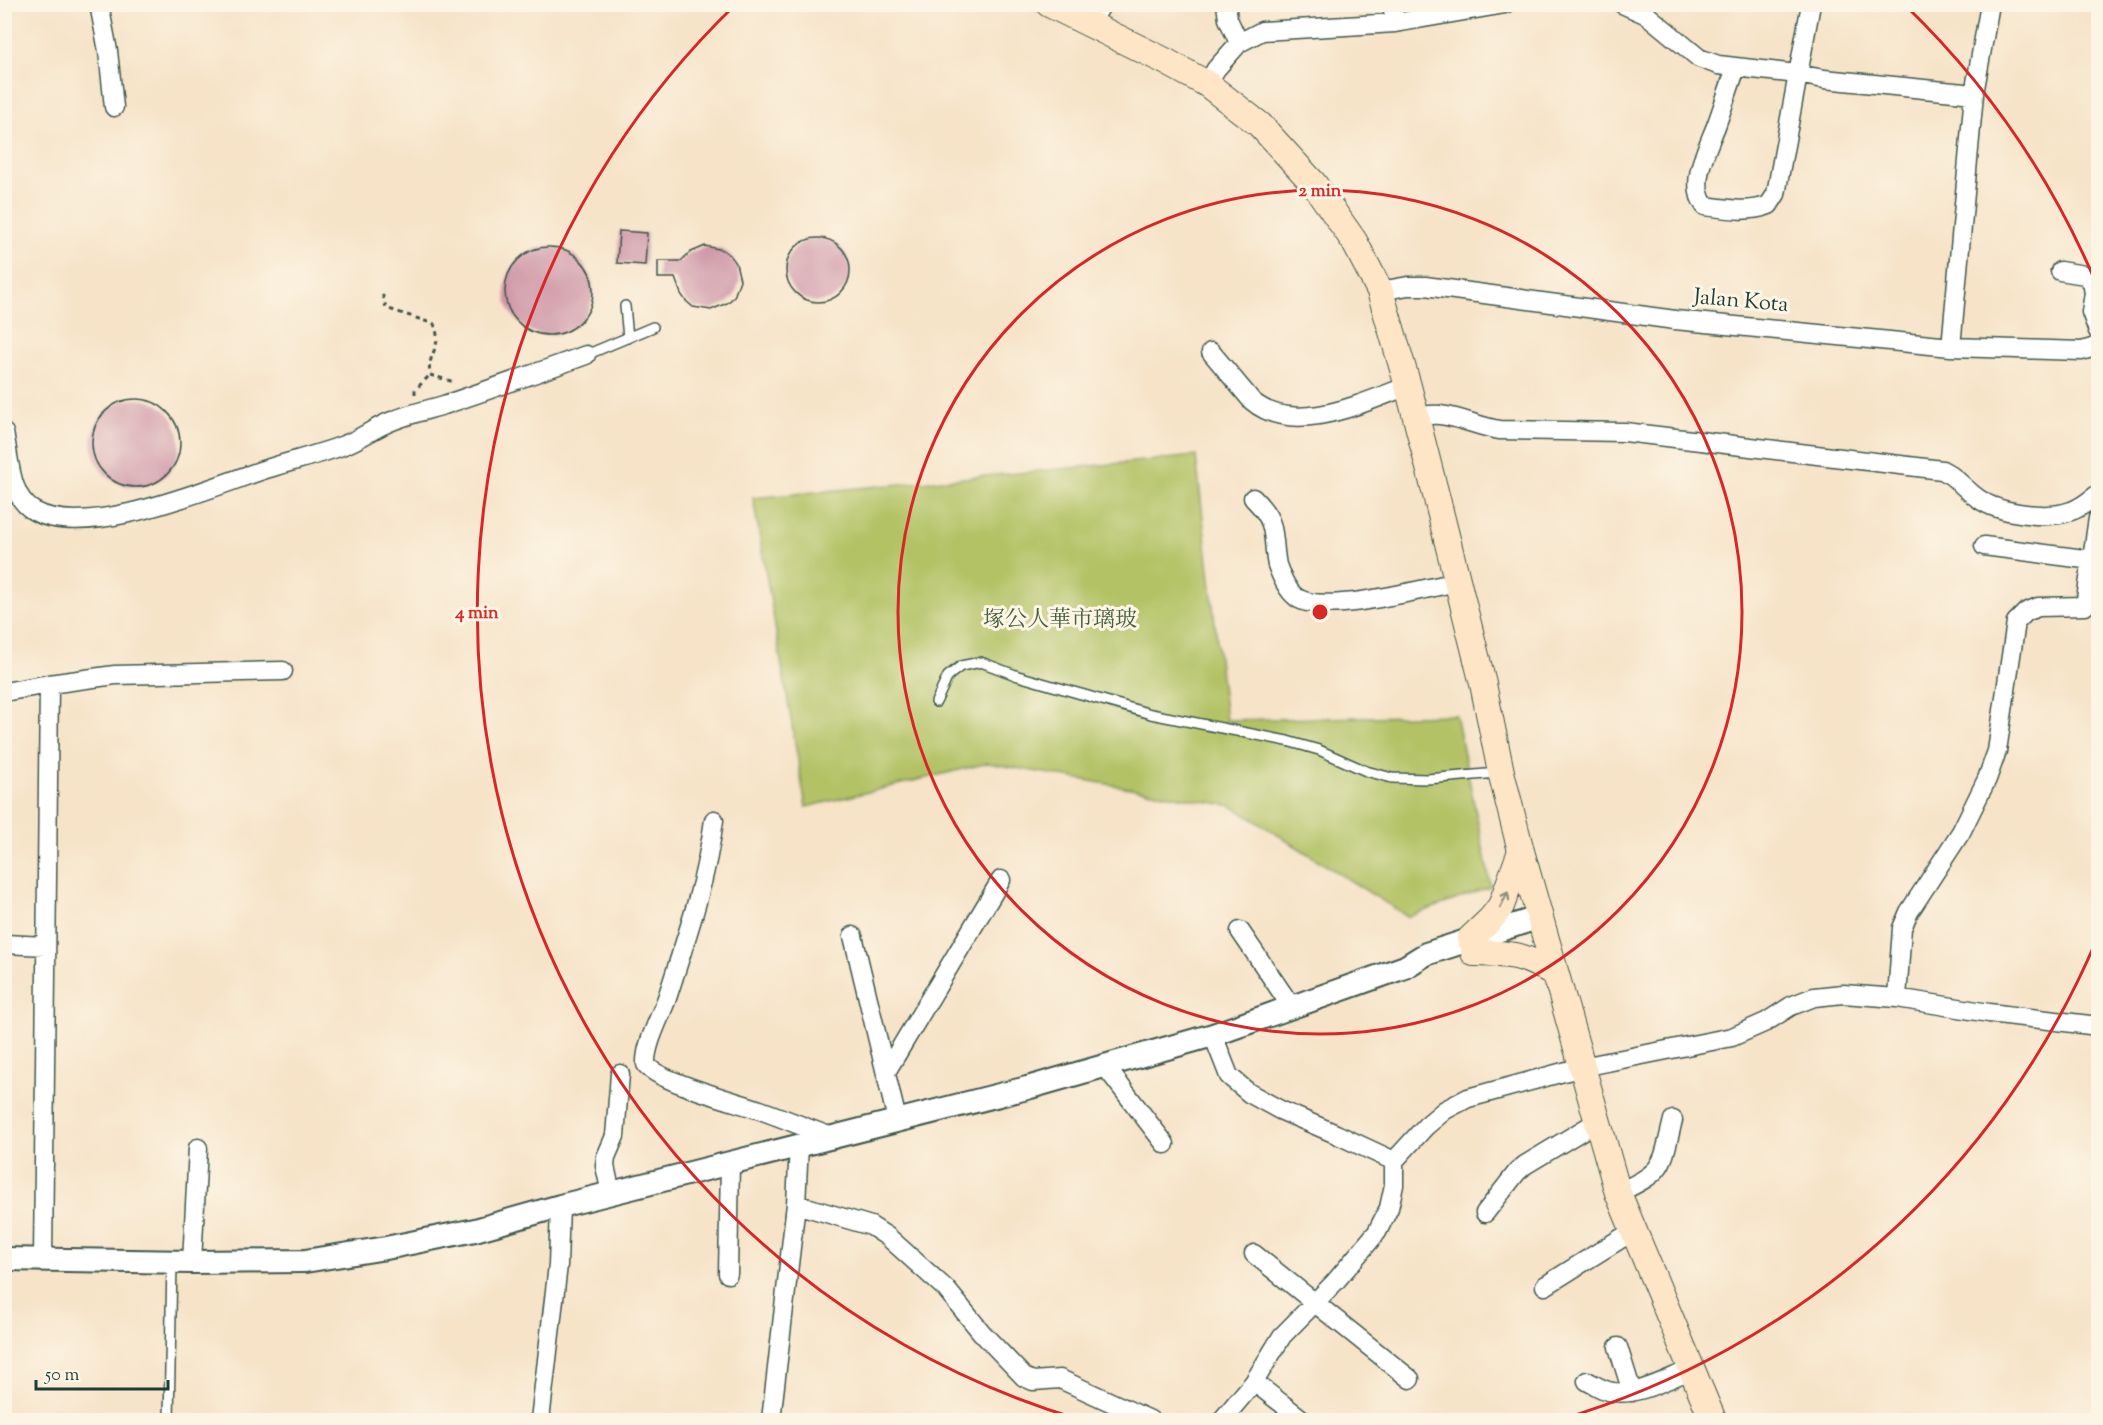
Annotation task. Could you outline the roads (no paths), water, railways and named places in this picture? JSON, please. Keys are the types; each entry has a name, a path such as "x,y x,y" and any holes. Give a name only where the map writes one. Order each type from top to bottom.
{"main road":[{"path":"1049,4 1096,14 1165,61 1207,84 1260,125 1314,184 1354,242 1380,291 1416,417 1483,684 1501,772 1521,851 1618,1193 1690,1370 1713,1420"},
{"path":"1521,851 1501,906 1472,946 1522,957 1556,974"}],"street":[{"path":"99,4 108,51 114,107"},
{"path":"1226,4 1228,19 1239,43"},
{"path":"1392,4 1395,23"},
{"path":"1207,84 1222,61 1239,43 1262,31 1395,23 1505,4"},
{"path":"1622,4 1647,15 1699,58 1718,65 1797,74 1824,80 1974,94"},
{"path":"1736,68 1716,126 1705,149 1700,200 1705,206 1732,210 1758,210 1769,205 1776,194 1811,4"},
{"path":"1951,347 1974,94 1990,4"},
{"path":"2060,271 2085,275 2091,282 2094,293 2091,312 2098,331"},
{"name":"Jalan Kota","path":"1380,291 1408,286 1425,286 1675,320 1951,347 2082,351 2096,347 2098,344"},
{"path":"1211,352 1252,401 1273,414 1302,416 1331,413 1408,386"},
{"path":"4,433 17,493 24,504 33,511 43,515 80,519 120,515 169,504 264,470 345,445 390,421 586,355"},
{"path":"1416,417 1438,415 1500,430 1636,433 1942,470 1952,474 1979,499 1996,508 2018,512 2053,515 2071,511 2098,494"},
{"path":"1253,498 1271,523 1277,565 1286,586 1297,598 1306,603 1336,603 1380,598 1457,582"},
{"path":"1897,998 1902,928 1909,912 1961,832 1984,787 1994,760 2003,716 2016,622 2026,612 2038,607 2092,606 2092,560 2098,518"},
{"path":"1984,546 2092,560"},
{"path":"4,692 115,675 283,672"},
{"path":"43,1260 49,684"},
{"path":"714,820 710,857 701,891 648,1050 646,1064 652,1072 829,1136"},
{"path":"886,1072 1001,880"},
{"path":"4,1259 182,1262 305,1261 475,1230 560,1206 1105,1066 1213,1035 1412,964 1430,966 1472,946 1542,924"},
{"path":"1240,931 1291,1006"},
{"path":"853,936 897,1120"},
{"path":"4,944 46,946"},
{"path":"1222,1420 1254,1382 1282,1336 1315,1303 1377,1232 1389,1208 1394,1185 1394,1161 1432,1121 1445,1110 1468,1098 1582,1067 1732,1037 1766,1022 1791,1006 1814,997 1843,994 1897,998 2098,1026"},
{"path":"1213,1035 1229,1076 1249,1093 1280,1110 1394,1161"},
{"path":"1105,1066 1166,1144"},
{"path":"611,1193 605,1167 606,1157 615,1136 620,1074"},
{"path":"1618,1193 1647,1179 1661,1165 1672,1120"},
{"path":"1485,1213 1525,1165 1598,1121"},
{"path":"771,1420 796,1203 799,1145"},
{"path":"182,1262 198,1148"},
{"path":"728,1274 730,1162"},
{"path":"796,1203 871,1226 888,1237 946,1289 982,1333 1024,1377 1033,1381 1060,1379 1150,1420"},
{"path":"540,1420 558,1265 560,1206"},
{"path":"1545,1286 1633,1231"},
{"path":"1254,1254 1410,1379"},
{"path":"1618,1347 1632,1392"},
{"path":"1587,1381 1602,1390 1615,1393 1632,1392 1690,1370"},
{"path":"1254,1382 1303,1420"}],"lane":[{"path":"625,306 627,338"},
{"path":"586,355 653,327"},
{"path":"936,702 948,676 961,666 981,662 1018,676 1151,714 1287,741 1319,750 1366,771 1392,778 1427,779 1501,772"},
{"path":"169,1420 182,1262"}],"park label":[{"name":"塚公人華市璃玻","path":"1060,621"}]}
